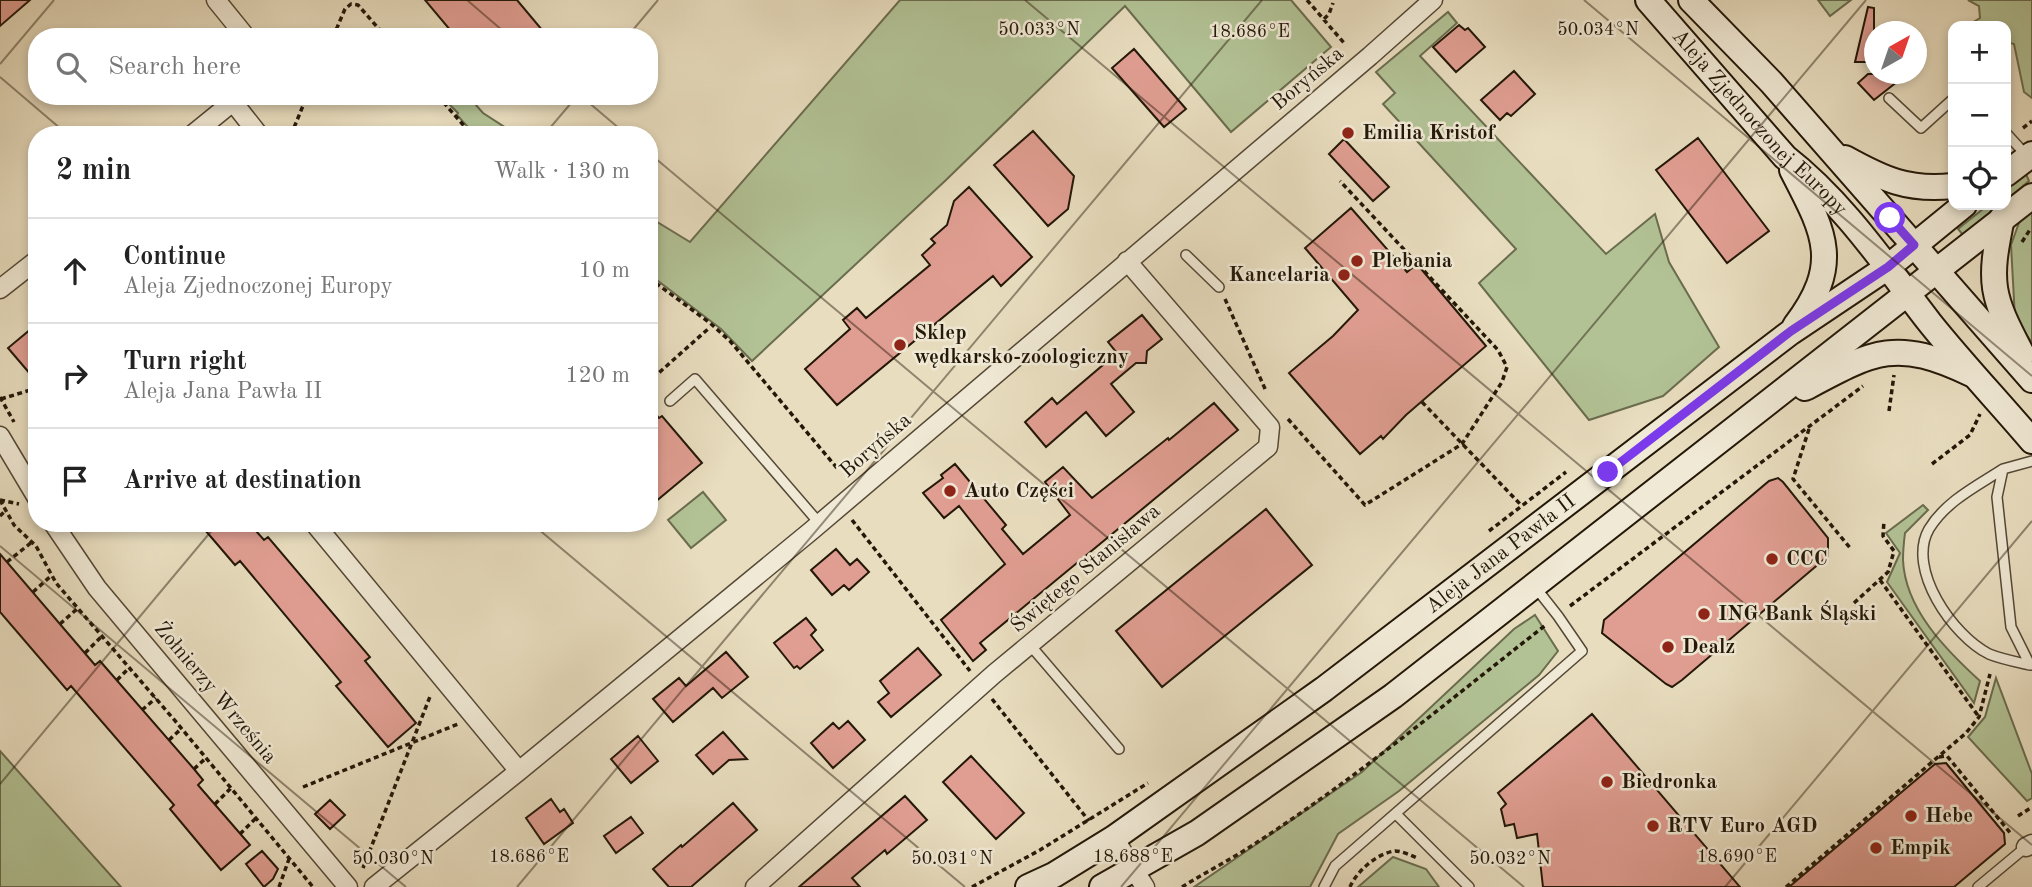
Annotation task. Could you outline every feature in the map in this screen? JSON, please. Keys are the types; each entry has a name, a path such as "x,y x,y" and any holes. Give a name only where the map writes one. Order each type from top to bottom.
{"street":[{"path":"216,0 239,28"},
{"name":"Boryńska","path":"374,887 820,524 1433,0"},
{"name":"Aleja Zjednoczonej Europy","path":"1648,0 1785,157 1811,177 2032,441"},
{"name":"Aleja Zjednoczonej Europy","path":"1691,0 1771,82 2032,380"},
{"path":"203,126 229,105"},
{"path":"240,105 253,126"},
{"path":"1832,151 1873,173 1903,185 1922,188 1948,186"},
{"path":"1785,157 1817,218 1825,247 1822,274 1814,295 1791,331"},
{"path":"2011,171 2031,158"},
{"name":"Aleja Jana Pawła II","path":"1102,887 1139,878 1197,833 1393,696 2032,196"},
{"name":"Aleja Jana Pawła II","path":"1028,887 1054,875 1114,838 1324,689 1791,331 1888,267 1958,210"},
{"path":"2003,218 1995,254 1994,290 2002,316 2032,373"},
{"name":"Świętego Stanisława","path":"755,887 981,685 1268,447 1270,427 1127,261"},
{"path":"0,289 28,267"},
{"path":"1744,420 1852,363 1882,353 1917,353 1951,364 1978,377"},
{"path":"0,436 28,483"},
{"name":"Żołnierzy Września","path":"59,532 97,588 348,887"},
{"path":"321,532 519,771"},
{"path":"1114,838 1139,878"}],"lane":[{"path":"1889,98 1921,128 1948,104"},
{"path":"2011,138 2031,158"},
{"path":"1186,255 1219,288"},
{"path":"670,401 695,379 820,524"},
{"path":"2031,665 1989,653 1968,638 1945,612 1930,589 1923,561 1927,532 1944,508 2003,469 2032,461"},
{"path":"2003,469 1997,497 2011,627 2031,665"},
{"path":"1324,887 1335,866 1582,652 1558,615 1533,585"},
{"path":"1030,645 1119,749"},
{"path":"1396,814 1469,887"},
{"path":"1978,887 2029,846"}],"path":[{"path":"1307,0 1344,43"},
{"path":"1324,19 1333,3"},
{"path":"337,28 345,9 352,4 358,5 378,28"},
{"path":"295,126 303,105"},
{"path":"446,105 464,126"},
{"path":"1286,416 1364,505 1462,443 1502,382 1507,367 1498,350 1340,181"},
{"path":"658,285 730,341 837,468"},
{"path":"1219,288 1268,397"},
{"path":"658,374 708,330"},
{"path":"1,398 28,390"},
{"path":"1422,401 1521,505"},
{"path":"1932,464 1970,435 1983,406"},
{"path":"1809,427 1793,479 1851,549"},
{"path":"1489,531 1576,466"},
{"path":"0,500 14,525 32,542 52,575 78,608 313,887"},
{"path":"0,516 6,510"},
{"path":"849,516 1088,821"},
{"path":"1854,603 1888,572 1894,551 1883,536 1884,521"},
{"path":"7,562 32,542"},
{"path":"33,592 52,575"},
{"path":"1880,580 1979,718"},
{"path":"60,624 78,608"},
{"path":"85,653 102,636"},
{"path":"117,680 129,668"},
{"path":"1786,887 1966,733 1979,718 1990,674"},
{"path":"374,860 363,869 434,685"},
{"path":"142,710 156,698"},
{"path":"303,787 463,722"},
{"path":"169,740 181,729"},
{"path":"1937,758 1947,756 2012,835"},
{"path":"194,769 206,758"},
{"path":"972,887 1088,821 1158,777"},
{"path":"215,804 231,788"},
{"path":"2018,816 2032,807"},
{"path":"240,834 256,818"},
{"path":"1350,887 1354,878 1380,856 1395,851 1424,861"},
{"path":"279,887 289,859"}],"green space":[{"path":"900,0 1291,0 1331,47 1231,132 1125,6 946,180 752,361 721,329 658,281 658,222 690,242"},
{"path":"1818,0 1851,0 1830,16"},
{"path":"1968,0 2032,0 2032,98 2024,92 2014,44 2011,43 2011,21 1975,21 1980,18 1979,6"},
{"path":"1448,12 1457,23 1420,56 1606,254 1655,214 1669,262 1719,347 1663,396 1589,420 1479,283 1516,249 1383,104 1395,93 1376,72"},
{"path":"450,105 476,105 503,126 467,126"},
{"path":"2026,174 2029,181 2011,196 2011,186"},
{"path":"1982,210 1994,210 1963,235 1958,229"},
{"path":"2032,211 2032,343 2015,318 2011,245 2020,220"},
{"path":"703,492 726,520 691,548 668,520"},
{"path":"1923,505 1928,510 1905,533 1905,578 1919,612 1941,642 1980,681 1974,703 1887,582 1900,553 1886,533"},
{"path":"1535,615 1558,651 1539,675 1399,791 1338,834 1310,887 1194,887 1362,772 1514,629"},
{"path":"1996,678 2032,774 2032,798 2027,801 1968,737 1985,717"},
{"path":"0,751 121,887 0,887"},
{"path":"1393,857 1426,869 1439,887 1358,887"}],"building":[{"path":"0,0 30,0 0,26"},
{"path":"425,0 517,0 540,28 448,28"},
{"path":"1868,7 1874,8 1874,21 1865,21"},
{"path":"1864,24 1864,62 1855,62"},
{"path":"1459,25 1465,30 1468,28 1485,47 1456,72 1433,47"},
{"path":"1134,49 1186,109 1164,127 1112,68"},
{"path":"1514,71 1535,94 1511,116 1507,113 1500,120 1481,100"},
{"path":"1864,78 1864,84 1894,84 1874,100 1858,83"},
{"path":"1033,131 1074,176 1068,209 1048,226 994,165"},
{"path":"1698,138 1769,231 1727,263 1656,170"},
{"path":"1344,139 1389,187 1373,201 1329,154"},
{"path":"969,187 1032,257 1001,286 993,276 837,405 805,369 850,329 843,320 857,308 866,318 930,265 922,255 935,243 931,239 947,225 954,201"},
{"path":"1351,208 1407,272 1417,264 1486,346 1406,415 1383,439 1381,436 1360,454 1289,373 1333,336 1358,310 1305,248"},
{"path":"1142,315 1162,339 1147,351 1146,363 1136,363 1111,384 1134,412 1106,436 1086,412 1046,447 1025,422 1052,398 1057,404 1117,353 1108,342"},
{"path":"28,331 28,371 8,348"},
{"path":"1214,403 1238,430 980,643 986,650 973,661 941,620 1005,564 959,506 944,518 923,493 943,478 941,475 955,464 1006,525 1002,529 1023,554 1070,515 1045,482 1063,467 1092,498"},
{"path":"662,416 702,463 658,500 658,417"},
{"path":"1778,478 1828,538 1828,556 1672,687 1602,633 1604,620 1769,481"},
{"path":"1266,509 1312,565 1162,687 1116,631"},
{"path":"207,532 257,532 264,540 268,537 370,657 365,661 416,723 388,747 336,686 341,682 240,561 235,565"},
{"path":"836,549 850,565 857,559 869,572 849,590 844,585 832,595 811,570"},
{"path":"0,554 95,665 100,661 194,769 203,780 198,785 250,845 221,870 170,809 174,805 71,686 67,690 0,612"},
{"path":"806,618 816,630 811,635 823,650 800,669 797,666 794,668 774,643"},
{"path":"918,648 941,675 891,717 878,702 889,693 880,681"},
{"path":"726,652 748,677 722,698 713,688 673,722 653,699 679,678 686,686"},
{"path":"1592,714 1740,887 1543,887 1537,834 1517,838 1514,824 1505,826 1501,809 1506,804 1498,793"},
{"path":"848,721 865,740 833,768 811,743 833,723 839,729"},
{"path":"723,732 747,759 729,760 713,774 696,755"},
{"path":"638,736 658,761 631,783 611,759"},
{"path":"971,756 1024,813 996,839 943,782"},
{"path":"1946,763 2004,833 2005,844 1954,887 1789,887 1935,764"},
{"path":"905,796 927,820 887,854 885,850 852,878 860,887 799,887"},
{"path":"551,799 560,812 564,809 573,823 544,844 526,818"},
{"path":"330,800 345,815 330,829 315,814"},
{"path":"733,803 757,830 691,887 669,887 653,869"},
{"path":"631,817 643,833 616,853 604,836"},
{"path":"262,851 278,869 273,879 264,887 246,864"}],"place":[{"name":"Emilia Kristof","path":"1348,133"},
{"name":"Plebania","path":"1357,261"},
{"name":"Kancelaria","path":"1344,275"},
{"name":"Sklep wędkarsko-zoologiczny","path":"900,345"},
{"name":"Auto Części","path":"950,491"},
{"name":"CCC","path":"1772,559"},
{"name":"ING Bank Śląski","path":"1704,614"},
{"name":"Dealz","path":"1668,647"},
{"name":"Biedronka","path":"1607,782"},
{"name":"Hebe","path":"1911,816"},
{"name":"RTV Euro AGD","path":"1653,826"},
{"name":"Empik","path":"1876,848"}],"route":[{"path":"1608,472 1791,331 1888,267 1914,245 1890,218"}]}
